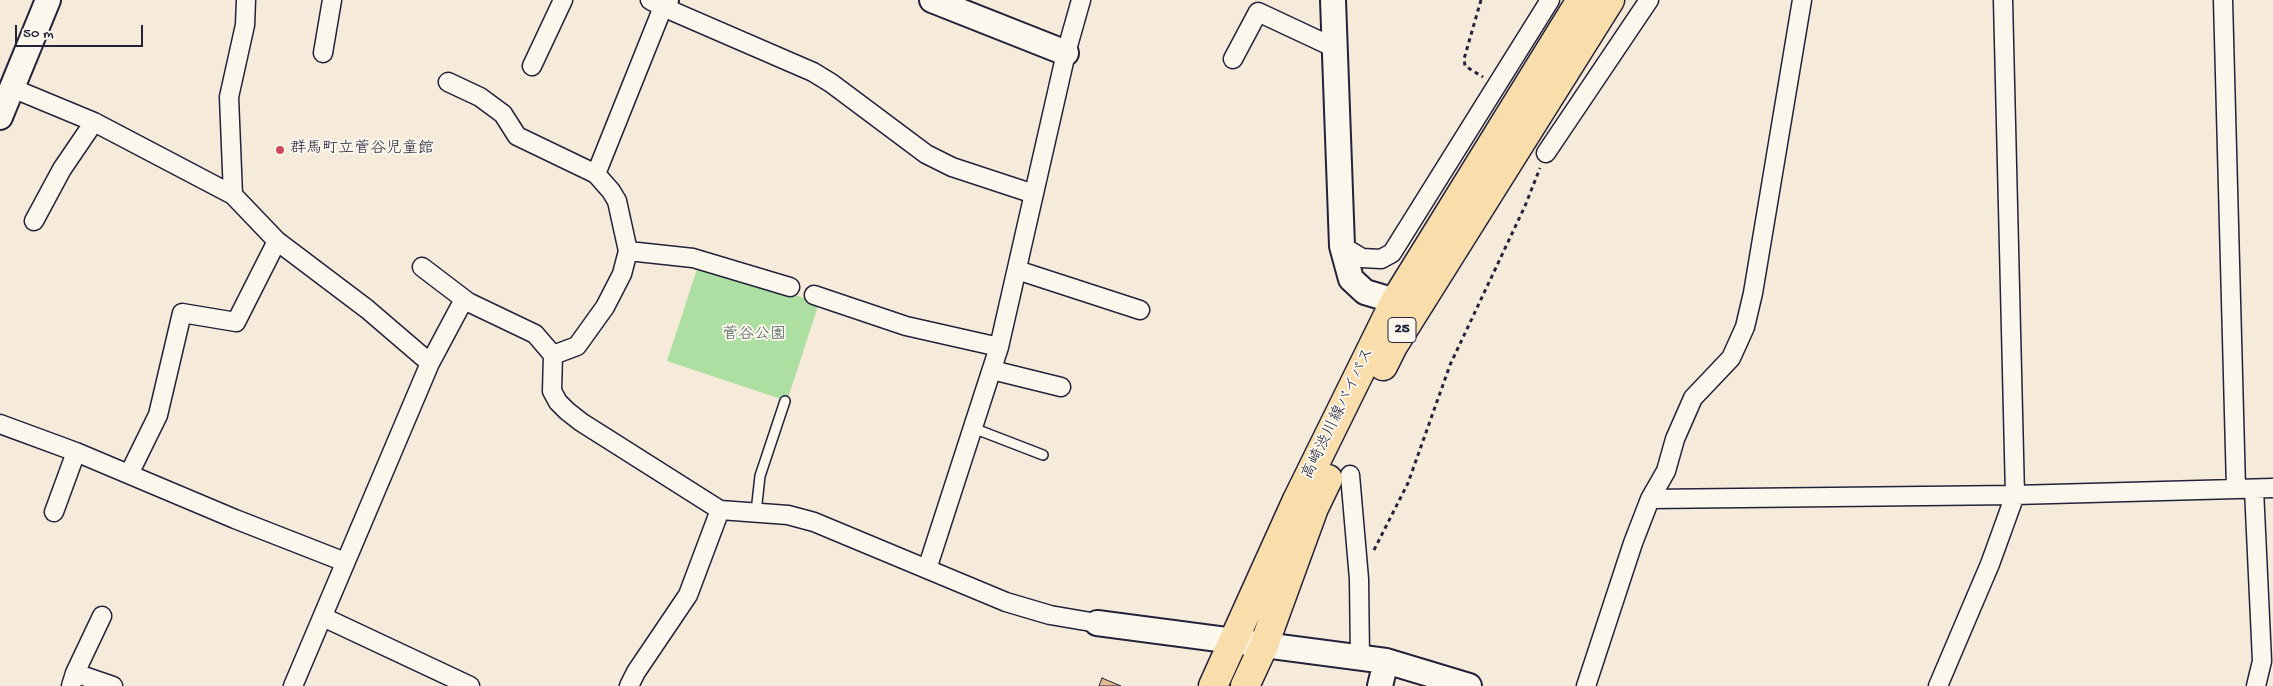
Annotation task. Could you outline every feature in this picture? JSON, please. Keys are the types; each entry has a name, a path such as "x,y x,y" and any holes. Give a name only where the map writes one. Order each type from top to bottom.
{"main road":[{"name":"高崎渋川線バイパス","path":"1213,686 1232,640 1297,500 1395,301 1582,0"},
{"name":"高崎渋川線バイパス","path":"1245,686 1264,644 1314,508 1392,346 1610,0"}],"street":[{"path":"0,117 48,0"},
{"path":"233,195 229,98 245,25 246,0"},
{"path":"323,53 332,0"},
{"path":"532,66 563,0"},
{"path":"932,0 1066,53"},
{"path":"927,569 999,347 1066,53 1081,0"},
{"path":"1333,0 1342,246 1351,279 1365,292 1395,301"},
{"path":"1342,246 1362,258 1381,259 1392,253 1550,0"},
{"path":"1546,153 1649,0"},
{"path":"1586,686 1633,543 1650,499 1666,471 1675,439 1693,398 1731,358 1745,327 1753,293 1802,0"},
{"path":"1938,686 1990,564 2015,495 2003,0"},
{"path":"2222,0 2236,488"},
{"path":"596,174 660,2 813,72 831,83 926,154 952,166 1034,194"},
{"path":"1233,59 1258,12 1334,48"},
{"path":"448,82 480,97 503,114 517,136 596,174 617,201 628,252 622,274 605,307 577,346 553,355"},
{"path":"12,88 94,122 233,195 277,241 367,308 430,363"},
{"path":"34,221 62,169 94,122"},
{"path":"129,474 158,415 182,313 236,322 277,241"},
{"path":"628,252 693,258 790,286"},
{"path":"422,267 468,302 535,334 553,355 552,391 558,402 567,411 581,422 720,510 788,515 814,522 1006,602 1050,615 1096,623 1386,661 1469,686"},
{"path":"1017,270 1140,310"},
{"path":"814,295 906,326 999,347"},
{"path":"293,686 430,363 462,305 468,302"},
{"path":"992,370 1061,387"},
{"path":"0,424 76,452 236,520 345,562"},
{"path":"54,512 76,452"},
{"path":"1350,475 1359,579 1360,659"},
{"path":"1650,499 2015,495 2273,488"},
{"path":"2254,489 2262,661 2256,686"},
{"path":"630,686 636,672 688,595 720,510"},
{"path":"102,616 73,680 113,686"},
{"path":"323,617 470,686"},
{"path":"1380,686 1386,661"}],"lane":[{"path":"756,512 760,476 785,401"},
{"path":"973,428 1043,455"}],"path":[{"path":"1481,0 1464,59 1465,66 1498,85"},
{"path":"1359,579 1408,483 1450,365 1525,206 1546,153"}],"green space":[{"name":"菅谷公園","path":"699,263 819,303 787,401 667,361"}],"building":[{"path":"1102,678 1121,686 1099,686"}],"place":[{"name":"群馬町立菅谷児童館","path":"280,150"}]}
